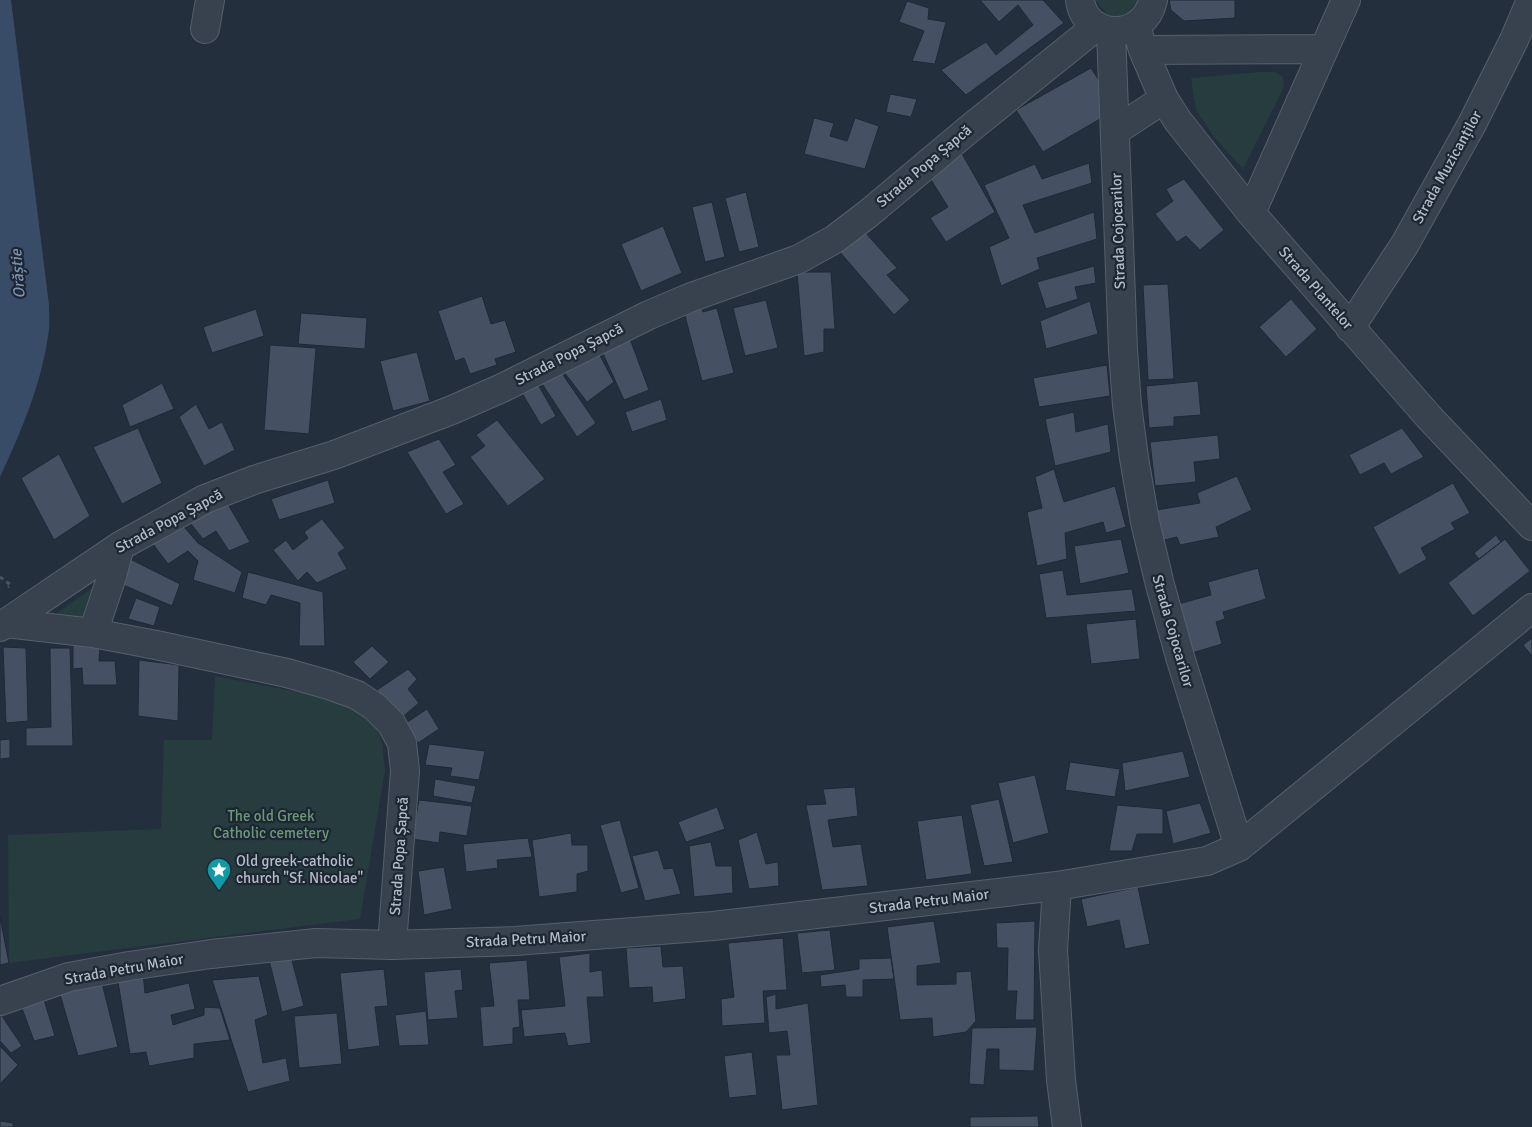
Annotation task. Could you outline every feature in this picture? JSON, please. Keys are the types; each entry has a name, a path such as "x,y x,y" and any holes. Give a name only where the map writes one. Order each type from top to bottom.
{"street":[{"path":"205,29 210,0"},
{"name":"Strada Popa Șapcă","path":"3,625 120,546 205,499 254,480 334,455 452,410 502,388 648,315 799,258 835,238 869,213 968,130 1145,18 1153,0"},
{"path":"1251,213 1346,0"},
{"name":"Strada Muzicanților","path":"1350,328 1405,244 1468,132 1514,40 1531,0"},
{"name":"Strada Plantelor","path":"1079,2 1084,13 1122,33 1178,121 1251,213 1428,416 1532,526"},
{"path":"1122,33 1323,49"},
{"name":"Strada Cojocarilor","path":"1122,33 1115,131 1123,350 1127,405 1134,458 1145,522 1160,585 1183,667 1239,847"},
{"path":"1115,131 1164,98"},
{"path":"93,633 120,546"},
{"path":"1239,847 1532,608"},
{"name":"Strada Popa Șapcă","path":"3,625 93,633 236,662 329,685 357,695 375,707 391,722 402,743 405,771 392,945"},
{"name":"Strada Petru Maior","path":"0,1001 69,977 129,966 264,947 316,943 392,945 515,941 713,926 1057,886 1207,861 1239,847"},
{"path":"1057,886 1052,950 1060,1071 1067,1127"}],"path":[{"path":"0,577 11,585 5,589"}],"green space":[{"path":"1095,0 1141,0 1139,10 1115,23"},
{"path":"1275,72 1283,77 1284,87 1243,169 1214,137 1196,110 1191,78"},
{"path":"104,580 87,626 47,620"},
{"name":"The old Greek Catholic cemetery","path":"215,676 354,703 374,722 382,742 385,770 360,919 9,963 8,835 161,829 164,740 212,740"}],"water":[{"name":"Orăștie","path":"0,0 11,0 49,305 49,332 45,354 23,426 0,477"}],"building":[{"path":"980,0 1043,0 1064,23 966,95 941,70 986,42 996,55 1033,25 1018,5 999,22"},
{"path":"1169,0 1235,0 1235,18 1184,21 1171,10"},
{"path":"907,1 929,8 928,19 946,22 935,64 912,61 924,31 899,22"},
{"path":"1091,68 1100,82 1100,119 1043,152 1016,110"},
{"path":"890,94 917,99 911,117 886,112"},
{"path":"814,118 834,123 830,136 847,141 855,118 879,126 865,169 804,154"},
{"path":"961,152 995,212 946,242 930,218 948,207 928,175"},
{"path":"1089,163 1092,183 1023,205 1035,233 1094,212 1097,239 1037,258 1040,269 1001,286 989,247 1009,238 984,185 1035,164 1042,179"},
{"path":"1184,179 1224,230 1200,250 1186,236 1177,242 1155,214 1173,201 1166,189"},
{"path":"746,192 759,247 739,252 725,198"},
{"path":"712,202 725,257 705,262 692,207"},
{"path":"663,226 682,273 641,291 621,244"},
{"path":"864,231 897,268 887,275 910,300 894,315 839,251"},
{"path":"1094,266 1096,283 1075,287 1078,299 1046,309 1037,282"},
{"path":"797,272 831,272 835,329 824,329 824,352 804,356"},
{"path":"1168,284 1174,379 1148,380 1143,285"},
{"path":"482,296 491,324 505,320 516,352 495,359 497,365 470,374 464,358 455,361 438,311"},
{"path":"1291,299 1317,329 1286,357 1259,327"},
{"path":"766,300 778,348 745,356 733,308"},
{"path":"1090,301 1098,334 1046,349 1040,321"},
{"path":"700,304 703,312 717,308 734,373 702,381 684,312"},
{"path":"256,309 264,336 212,353 203,327"},
{"path":"301,313 367,318 365,349 298,344"},
{"path":"630,339 649,390 624,400 600,347"},
{"path":"270,345 316,348 309,434 264,430"},
{"path":"417,352 430,401 393,411 380,361"},
{"path":"598,352 614,382 587,402 564,372"},
{"path":"1107,365 1110,396 1039,407 1033,378"},
{"path":"559,369 596,423 577,437 539,379"},
{"path":"536,381 556,416 541,425 519,388"},
{"path":"1198,381 1201,415 1174,417 1174,426 1149,428 1146,386"},
{"path":"162,383 174,409 130,427 122,405"},
{"path":"661,399 667,420 632,432 625,412"},
{"path":"196,404 209,429 222,422 235,450 204,466 179,417"},
{"path":"1074,412 1076,432 1108,424 1111,452 1055,466 1045,419"},
{"path":"497,420 545,479 508,506 470,457 485,446 476,435"},
{"path":"138,428 162,483 122,504 93,447"},
{"path":"1402,428 1424,457 1391,474 1384,463 1360,475 1349,455"},
{"path":"1218,435 1220,459 1194,462 1196,482 1155,486 1150,442"},
{"path":"439,439 456,465 443,472 464,504 446,514 407,452"},
{"path":"59,454 90,516 54,540 21,478"},
{"path":"1054,469 1064,502 1115,486 1126,527 1106,533 1103,522 1065,533 1067,559 1037,566 1027,512 1042,508 1035,477"},
{"path":"1237,476 1252,510 1216,527 1219,537 1180,545 1177,537 1160,541 1156,510 1200,503 1197,493"},
{"path":"328,480 335,503 279,520 271,499"},
{"path":"1453,483 1470,513 1451,523 1455,529 1421,548 1427,559 1399,575 1373,527"},
{"path":"225,499 250,542 229,551 216,531 203,539 187,519"},
{"path":"177,519 198,543 242,572 235,593 193,580 198,561 188,551 168,564 147,536"},
{"path":"322,519 345,548 338,553 347,569 317,583 307,572 298,581 273,550 286,540 293,550 308,538 304,532"},
{"path":"1496,535 1501,542 1479,559 1474,553"},
{"path":"1121,539 1129,573 1080,584 1074,546"},
{"path":"1505,539 1530,571 1473,616 1448,583"},
{"path":"130,559 180,584 172,606 121,584"},
{"path":"1258,568 1266,599 1223,612 1225,619 1216,622 1222,644 1192,653 1178,604 1211,595 1208,582"},
{"path":"1063,570 1067,595 1132,589 1136,611 1046,618 1039,574"},
{"path":"248,572 323,592 325,646 299,646 300,603 271,595 266,605 242,598"},
{"path":"136,598 160,607 154,626 128,619"},
{"path":"1136,619 1140,659 1091,664 1086,624"},
{"path":"1532,638 1532,656 1523,645"},
{"path":"73,645 100,646 99,661 115,661 117,685 83,685 82,668 73,669"},
{"path":"372,646 389,662 370,679 353,662"},
{"path":"3,647 26,648 28,721 6,723"},
{"path":"50,648 70,648 73,746 26,746 26,728 51,727"},
{"path":"139,660 179,665 178,721 138,716"},
{"path":"408,669 417,679 408,689 419,703 400,719 377,690"},
{"path":"427,709 439,729 418,743 406,723"},
{"path":"10,739 10,758 0,759 0,740"},
{"path":"429,744 485,751 479,780 450,776 452,768 425,765"},
{"path":"1183,751 1190,777 1125,791 1122,763"},
{"path":"1070,762 1120,769 1115,797 1065,790"},
{"path":"1035,775 1049,833 1013,843 998,783"},
{"path":"435,779 476,786 472,803 433,796"},
{"path":"855,787 858,816 828,820 833,847 861,844 868,886 822,890 806,805 826,804 823,789"},
{"path":"999,799 1013,862 984,866 970,805"},
{"path":"419,800 472,806 467,836 440,832 439,843 412,839"},
{"path":"1200,803 1211,833 1173,844 1166,811"},
{"path":"1117,805 1163,809 1163,834 1137,834 1132,851 1109,851"},
{"path":"717,807 725,829 686,842 678,822"},
{"path":"962,815 972,874 926,880 917,821"},
{"path":"620,820 639,888 621,893 600,825"},
{"path":"757,832 766,864 778,862 779,886 749,889 738,840"},
{"path":"571,833 572,845 588,845 588,871 577,874 577,892 539,897 532,840"},
{"path":"528,838 532,857 497,860 498,868 466,872 463,844"},
{"path":"711,842 716,866 732,866 733,893 694,897 689,846"},
{"path":"658,850 664,869 673,868 681,894 645,901 632,856"},
{"path":"444,867 452,909 424,915 418,871"},
{"path":"1138,887 1150,944 1125,949 1119,920 1087,927 1081,899"},
{"path":"0,917 9,963 0,965"},
{"path":"934,921 941,963 917,966 917,985 956,984 956,972 971,971 976,1021 966,1032 933,1037 932,1018 900,1020 887,927"},
{"path":"1035,921 1034,1020 1015,1020 1017,991 1007,991 1008,948 997,948 996,923"},
{"path":"830,930 835,970 802,973 797,933"},
{"path":"783,938 787,990 763,991 765,1023 722,1026 721,999 734,997 728,943"},
{"path":"661,946 663,967 683,966 686,999 653,1003 652,987 629,988 626,948"},
{"path":"290,953 304,1006 282,1012 268,956"},
{"path":"590,953 590,972 602,970 604,997 587,997 591,1043 568,1046 565,1033 524,1037 521,1010 565,1006 559,957"},
{"path":"891,958 894,979 863,980 863,997 846,997 845,985 821,987 820,975 859,969 859,959"},
{"path":"527,960 530,1000 518,1000 520,1027 513,1028 513,1044 483,1047 480,1007 494,1006 489,963"},
{"path":"384,969 388,1006 375,1007 380,1046 348,1050 340,973"},
{"path":"461,969 463,990 455,991 458,1018 428,1020 424,972"},
{"path":"143,972 145,993 189,983 195,1009 171,1015 173,1025 204,1015 204,1007 220,1008 230,1040 194,1044 194,1058 149,1066 146,1052 130,1054 117,976"},
{"path":"259,976 268,1015 255,1020 263,1063 286,1058 290,1081 248,1092 212,980"},
{"path":"101,979 118,1047 78,1056 59,991"},
{"path":"42,993 55,1036 34,1041 19,1000"},
{"path":"776,994 776,1009 808,1003 818,1105 782,1110 776,1055 790,1055 787,1031 769,1033 766,997"},
{"path":"426,1011 429,1045 399,1046 395,1015"},
{"path":"0,1013 22,1046 11,1053 0,1041"},
{"path":"337,1013 342,1064 299,1068 294,1016"},
{"path":"1037,1027 1034,1071 999,1070 999,1049 987,1049 984,1085 969,1084 972,1028"},
{"path":"0,1046 18,1065 0,1084"},
{"path":"752,1052 757,1095 729,1098 724,1056"},
{"path":"1038,1116 1039,1127 970,1127 970,1117"},
{"path":"0,1121 13,1123 13,1127 0,1127"}],"place":[{"name":"Old greek-catholic church \"Sf. Nicolae\"","path":"219,891"}]}
